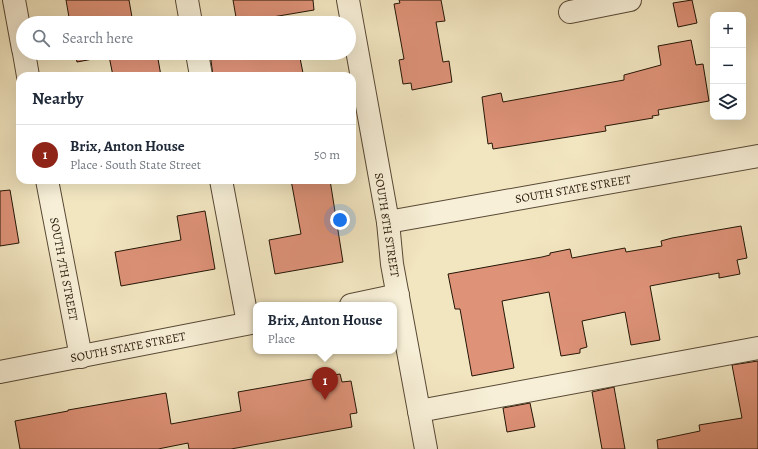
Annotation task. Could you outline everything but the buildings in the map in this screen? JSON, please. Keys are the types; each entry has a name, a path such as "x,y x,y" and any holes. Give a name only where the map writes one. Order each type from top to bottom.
{"street":[{"path":"14,0 17,16"},
{"path":"187,0 190,16"},
{"name":"SOUTH 8TH STREET","path":"348,0 351,16"},
{"path":"570,12 630,0"},
{"name":"SOUTH 8TH STREET","path":"356,44 388,222 392,264 426,449"},
{"path":"25,60 27,72"},
{"path":"198,60 200,72"},
{"name":"SOUTH STATE STREET","path":"388,222 758,156"},
{"name":"SOUTH 7TH STREET","path":"49,184 81,357"},
{"path":"222,184 252,322"},
{"path":"365,302 398,295"},
{"name":"SOUTH STATE STREET","path":"0,372 252,322"},
{"path":"419,411 758,348"}],"place":[{"name":"Brix, Anton House","path":"325,400"}]}
